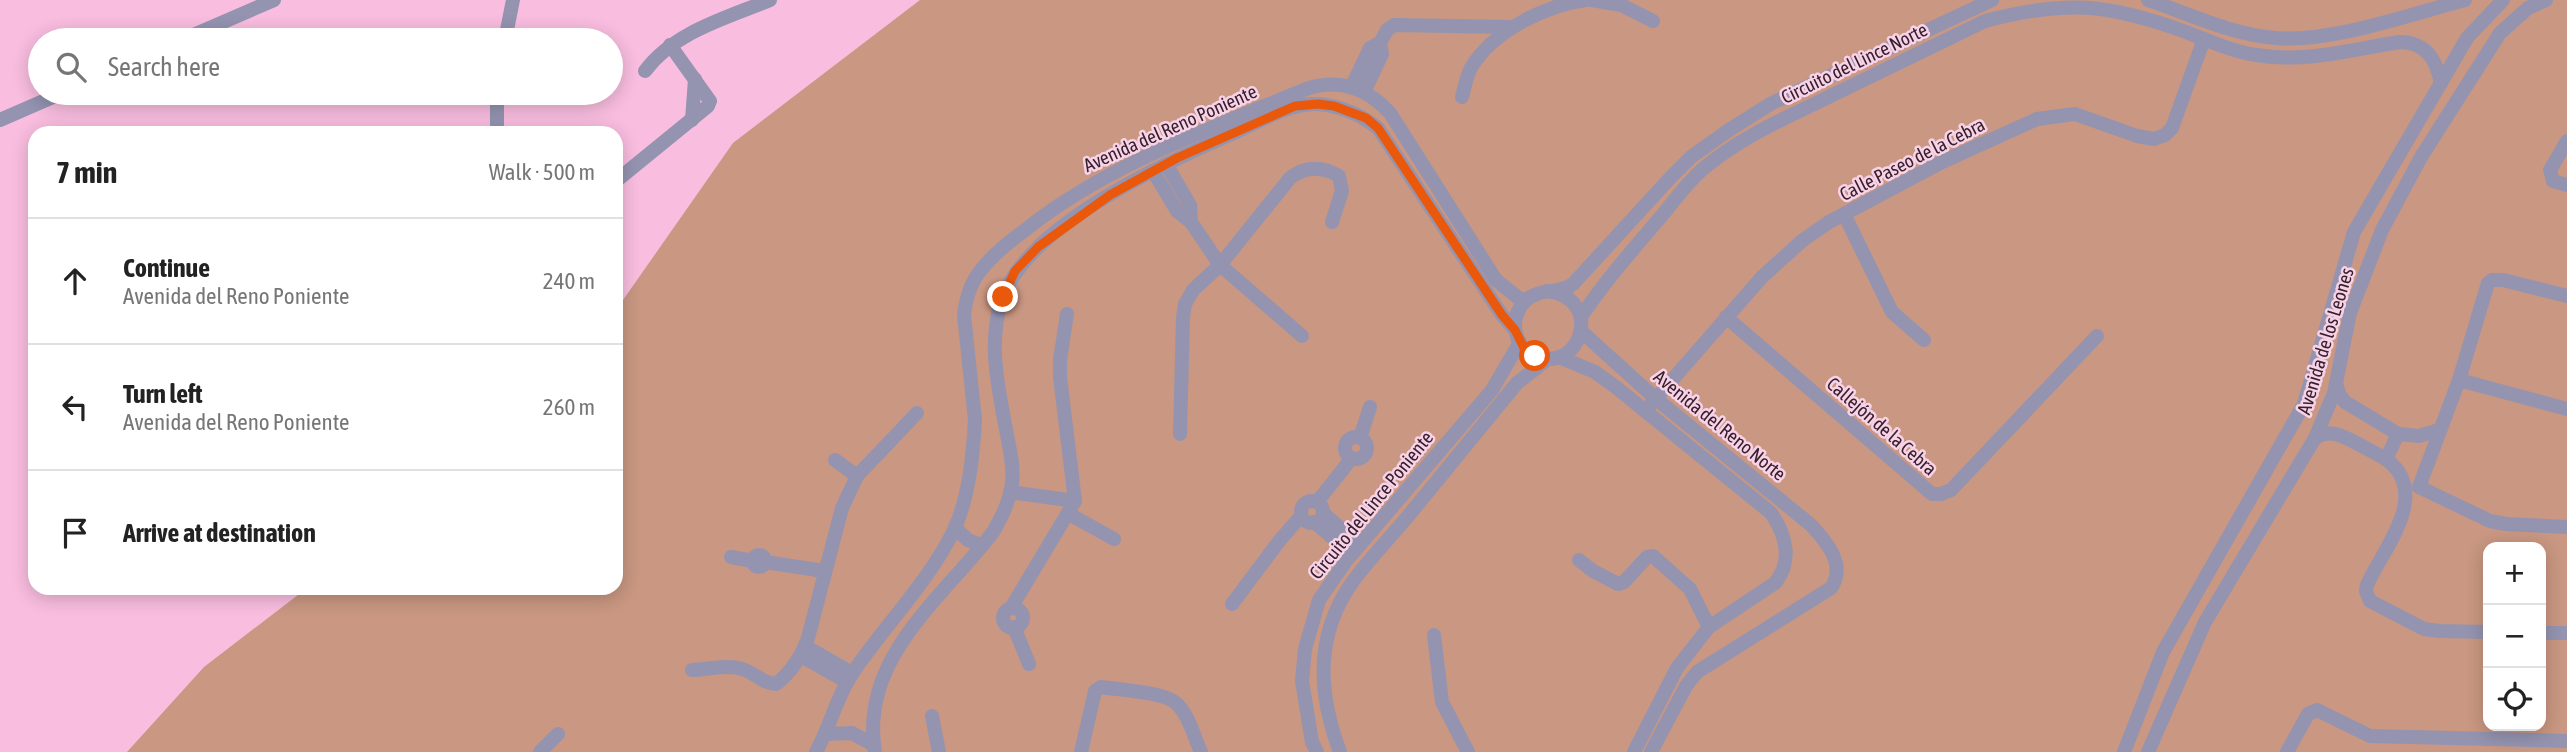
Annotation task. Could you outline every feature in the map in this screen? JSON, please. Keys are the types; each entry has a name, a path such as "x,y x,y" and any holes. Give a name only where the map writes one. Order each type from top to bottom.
{"street":[{"path":"210,28 274,0"},
{"path":"507,28 513,0"},
{"path":"645,71 659,53 670,45 709,25 770,0"},
{"path":"1462,97 1472,67 1517,24 1563,4 1586,0"},
{"path":"1592,0 1620,5 1653,21"},
{"name":"Circuito del Lince Norte","path":"1548,291 1562,290 1573,284 1691,157 1729,130 1772,103 1992,0"},
{"path":"2148,0 2249,34 2292,39 2339,33 2465,0"},
{"name":"Avenida de los Leones","path":"2124,752 2163,652 2304,404 2354,232 2467,38 2503,0"},
{"name":"Avenida de los Leones","path":"2148,752 2201,630 2315,438 2336,383 2350,313 2382,230 2421,157 2500,33 2528,8 2546,0"},
{"name":"Circuito del Lince Norte","path":"1581,317 1598,291 1682,191 1721,155 1765,127 1984,21 2016,10 2076,4 2131,12 2240,52 2294,58 2312,58 2399,42 2409,43 2429,52 2437,65 2441,83"},
{"path":"1517,24 1397,24 1387,30 1380,43 1381,54 1358,89 1381,103 1390,113 1496,280 1521,300 1548,291 1565,296 1578,309 1581,332 1577,343 1569,352 1553,358 1535,356 1517,336 1517,313 1527,299"},
{"path":"1473,26 1488,49"},
{"name":"Calle Paseo de la Cebra","path":"1645,411 1762,277 1814,231 1942,162 2036,119 2075,114 2137,136 2154,139 2165,135 2172,128 2204,39"},
{"path":"623,175 692,120 695,79 670,45"},
{"name":"Avenida del Reno Poniente","path":"816,752 850,678 937,559 955,528 971,466 974,428 964,315 967,298 981,270 999,250 1049,211 1090,185 1160,149 1306,89 1330,84 1358,89"},
{"path":"0,120 34,105"},
{"path":"497,105 497,126"},
{"name":"Avenida del Reno Poniente","path":"875,748 874,713 881,683 895,650 1002,519 1011,488 1011,456 995,354 1003,297 1015,271 1038,247 1080,215 1159,168 1295,106 1334,106 1366,118 1378,128 1517,336"},
{"path":"2567,141 2550,170 2551,178 2556,183 2567,185"},
{"path":"1159,168 1177,211 1191,222 1220,265 1302,336"},
{"path":"1180,433 1183,317 1185,304 1193,290 1220,265 1290,178 1302,171 1318,168 1339,176 1342,191 1332,222"},
{"path":"1844,215 1892,312 1924,340"},
{"path":"2483,632 2424,629 2370,601 2367,584 2404,513 2412,488 2439,430 2459,380 2488,283 2492,280 2503,280 2567,296"},
{"path":"1029,664 1014,628 1008,626 1003,619 1073,502 1060,377 1067,314"},
{"name":"Callejón de la Cebra","path":"1726,317 1932,494 1951,490 2097,335"},
{"name":"Avenida del Reno Norte","path":"1581,332 1656,398 1811,525 1832,549 1837,573 1831,588 1697,672 1686,686 1651,752"},
{"name":"Circuito del Lince Poniente","path":"1317,752 1312,741 1302,681 1305,649 1318,600 1356,549 1486,396 1517,336"},
{"name":"Circuito del Lince Poniente","path":"1340,752 1328,720 1323,682 1324,650 1335,610 1359,573 1517,383 1553,358"},
{"name":"Avenida del Reno Norte","path":"1553,358 1595,372 1770,513 1784,537 1786,560 1775,583 1709,626"},
{"path":"2459,380 2567,409"},
{"path":"2336,383 2345,402 2398,434 2418,436 2439,430"},
{"path":"1232,604 1280,540 1314,513 1352,458 1360,457 1366,451 1365,442 1360,438 1370,407"},
{"path":"692,670 729,667 746,670 764,683 776,684 786,676 803,651 842,508 857,476 917,413"},
{"path":"2315,438 2323,433 2337,434 2386,459 2412,488 2490,521 2567,527"},
{"path":"2386,459 2398,434"},
{"path":"835,460 857,476"},
{"path":"1011,488 1073,502 1114,539"},
{"path":"1756,501 1766,488"},
{"path":"1314,513 1356,549"},
{"path":"955,528 968,540 982,546"},
{"path":"1579,560 1618,584 1624,582 1647,556 1653,555 1689,589 1709,626 1677,668 1634,752"},
{"path":"731,557 824,571"},
{"path":"2182,618 2201,630"},
{"path":"2546,633 2567,633"},
{"path":"1434,635 1442,702 1468,752"},
{"path":"803,651 850,678"},
{"path":"1081,752 1095,691 1101,687 1162,697 1175,702 1185,714 1201,752"},
{"path":"2287,752 2308,714 2317,710 2370,736 2567,741"},
{"path":"932,716 939,752"},
{"path":"826,734 852,733 875,748"},
{"path":"540,752 558,734"}],"shaded area":[{"path":"920,0 2567,0 2567,752 127,752 204,667 298,595 623,595 623,300 733,143"}],"route":[{"path":"1003,297 1015,271 1038,247 1110,195 1177,158 1295,106 1318,104 1334,106 1366,118 1378,128 1502,315 1515,330 1524,348 1535,356"}]}
